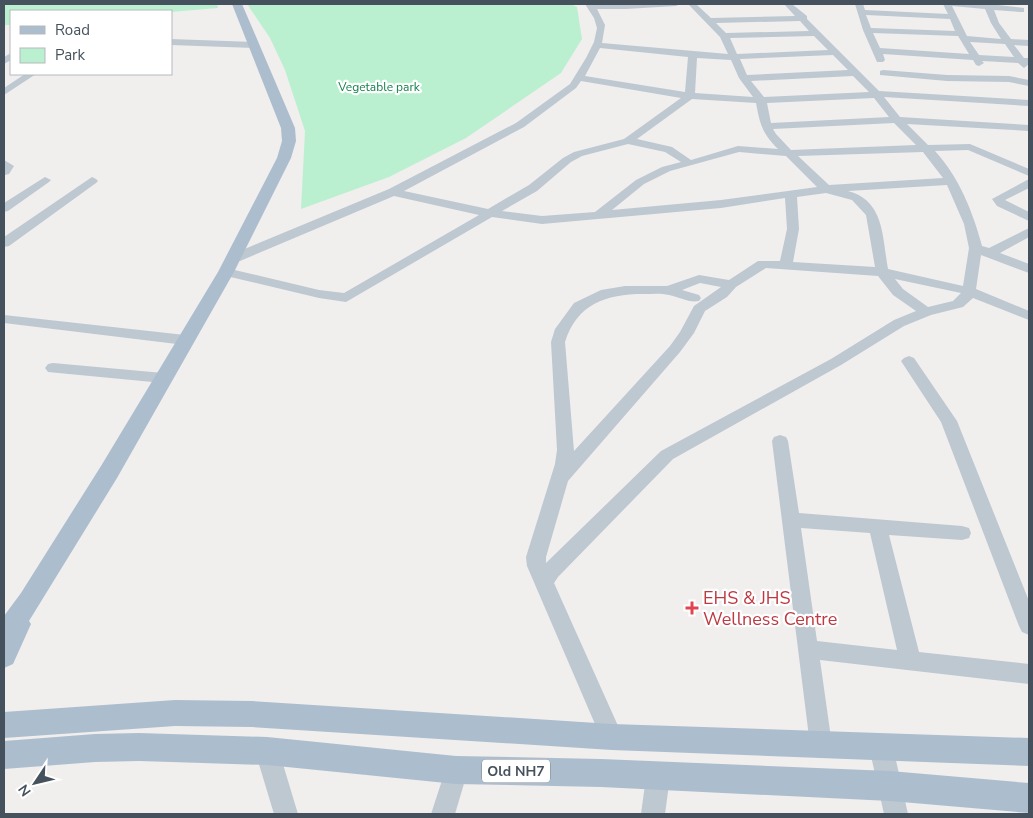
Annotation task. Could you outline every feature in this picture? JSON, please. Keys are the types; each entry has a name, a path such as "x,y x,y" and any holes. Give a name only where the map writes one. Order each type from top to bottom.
{"main road":[{"path":"4,634 30,600 109,472 230,265 284,158 289,141 288,128 237,4"},
{"path":"4,656 30,600"},
{"path":"4,725 175,714 252,714 612,737 1029,752"},
{"name":"Old NH7","path":"4,755 130,748 271,761 456,770 601,773 890,786 1029,798"}],"street":[{"path":"590,5 626,7 676,4"},
{"path":"692,4 724,36 744,78 761,100 769,131 826,189 856,197 872,214 882,272 898,292 926,312"},
{"path":"788,4 804,18 816,33 877,95 951,181 983,251 1029,270"},
{"path":"947,4 952,18 988,79 1018,117"},
{"path":"952,4 1021,10"},
{"path":"230,265 393,192 520,125 574,86 597,44 601,28 599,19 590,5"},
{"path":"987,6 995,23 1025,60 1029,73"},
{"path":"894,117 877,51 867,30 861,8 952,18"},
{"path":"710,21 804,18"},
{"path":"867,30 963,36 1029,43"},
{"path":"724,36 816,33"},
{"path":"172,42 254,44"},
{"path":"597,44 694,55 734,57 836,52"},
{"path":"877,51 1025,60"},
{"path":"230,265 346,298 534,188 567,160 578,154 628,141 690,96 694,55"},
{"path":"744,78 855,73"},
{"path":"883,73 1009,79 1029,82"},
{"path":"4,92 30,75"},
{"path":"579,78 690,96 761,100 889,94 1018,117"},
{"path":"1018,117 1029,103"},
{"path":"598,215 640,182 666,169 738,149 769,131 894,117 1018,117"},
{"path":"628,141 673,150 681,154 689,164"},
{"path":"738,149 788,152 970,146 1029,173"},
{"path":"4,208 45,180"},
{"path":"4,243 92,181"},
{"path":"393,192 489,213 542,220 721,204 791,196 826,189 951,181"},
{"path":"1029,183 998,199 998,201 1029,216"},
{"path":"786,265 793,230 791,196"},
{"path":"544,583 551,571 667,455 836,362 899,322 926,312 958,304 965,299 969,291 983,251 1029,232"},
{"path":"669,290 697,304 722,294 731,284 763,264 786,265 882,272 969,291 1027,312"},
{"path":"612,737 537,566 536,557 560,478 566,450 558,342 562,329 579,306 606,293 625,290 669,290 703,279 731,284"},
{"path":"560,478 686,333 697,304 687,284"},
{"path":"4,319 185,340"},
{"path":"909,361 949,421 1029,626"},
{"path":"54,368 163,378"},
{"path":"780,442 821,745"},
{"path":"790,520 962,533"},
{"path":"878,527 910,659"},
{"path":"808,649 910,659 1029,674"},
{"path":"881,747 896,814"},
{"path":"271,761 274,814"},
{"path":"271,761 286,814"},
{"path":"443,814 456,770"},
{"path":"653,814 658,777"}],"green space":[{"path":"4,4 217,4 218,8 172,12 172,10 10,10 10,25 4,25"},
{"name":"Vegetable park","path":"247,4 571,4 577,7 582,39 561,73 466,138 389,177 301,209 305,131 285,70 270,38"}],"place":[{"name":"EHS & JHS Wellness Centre","path":"692,608"}]}
